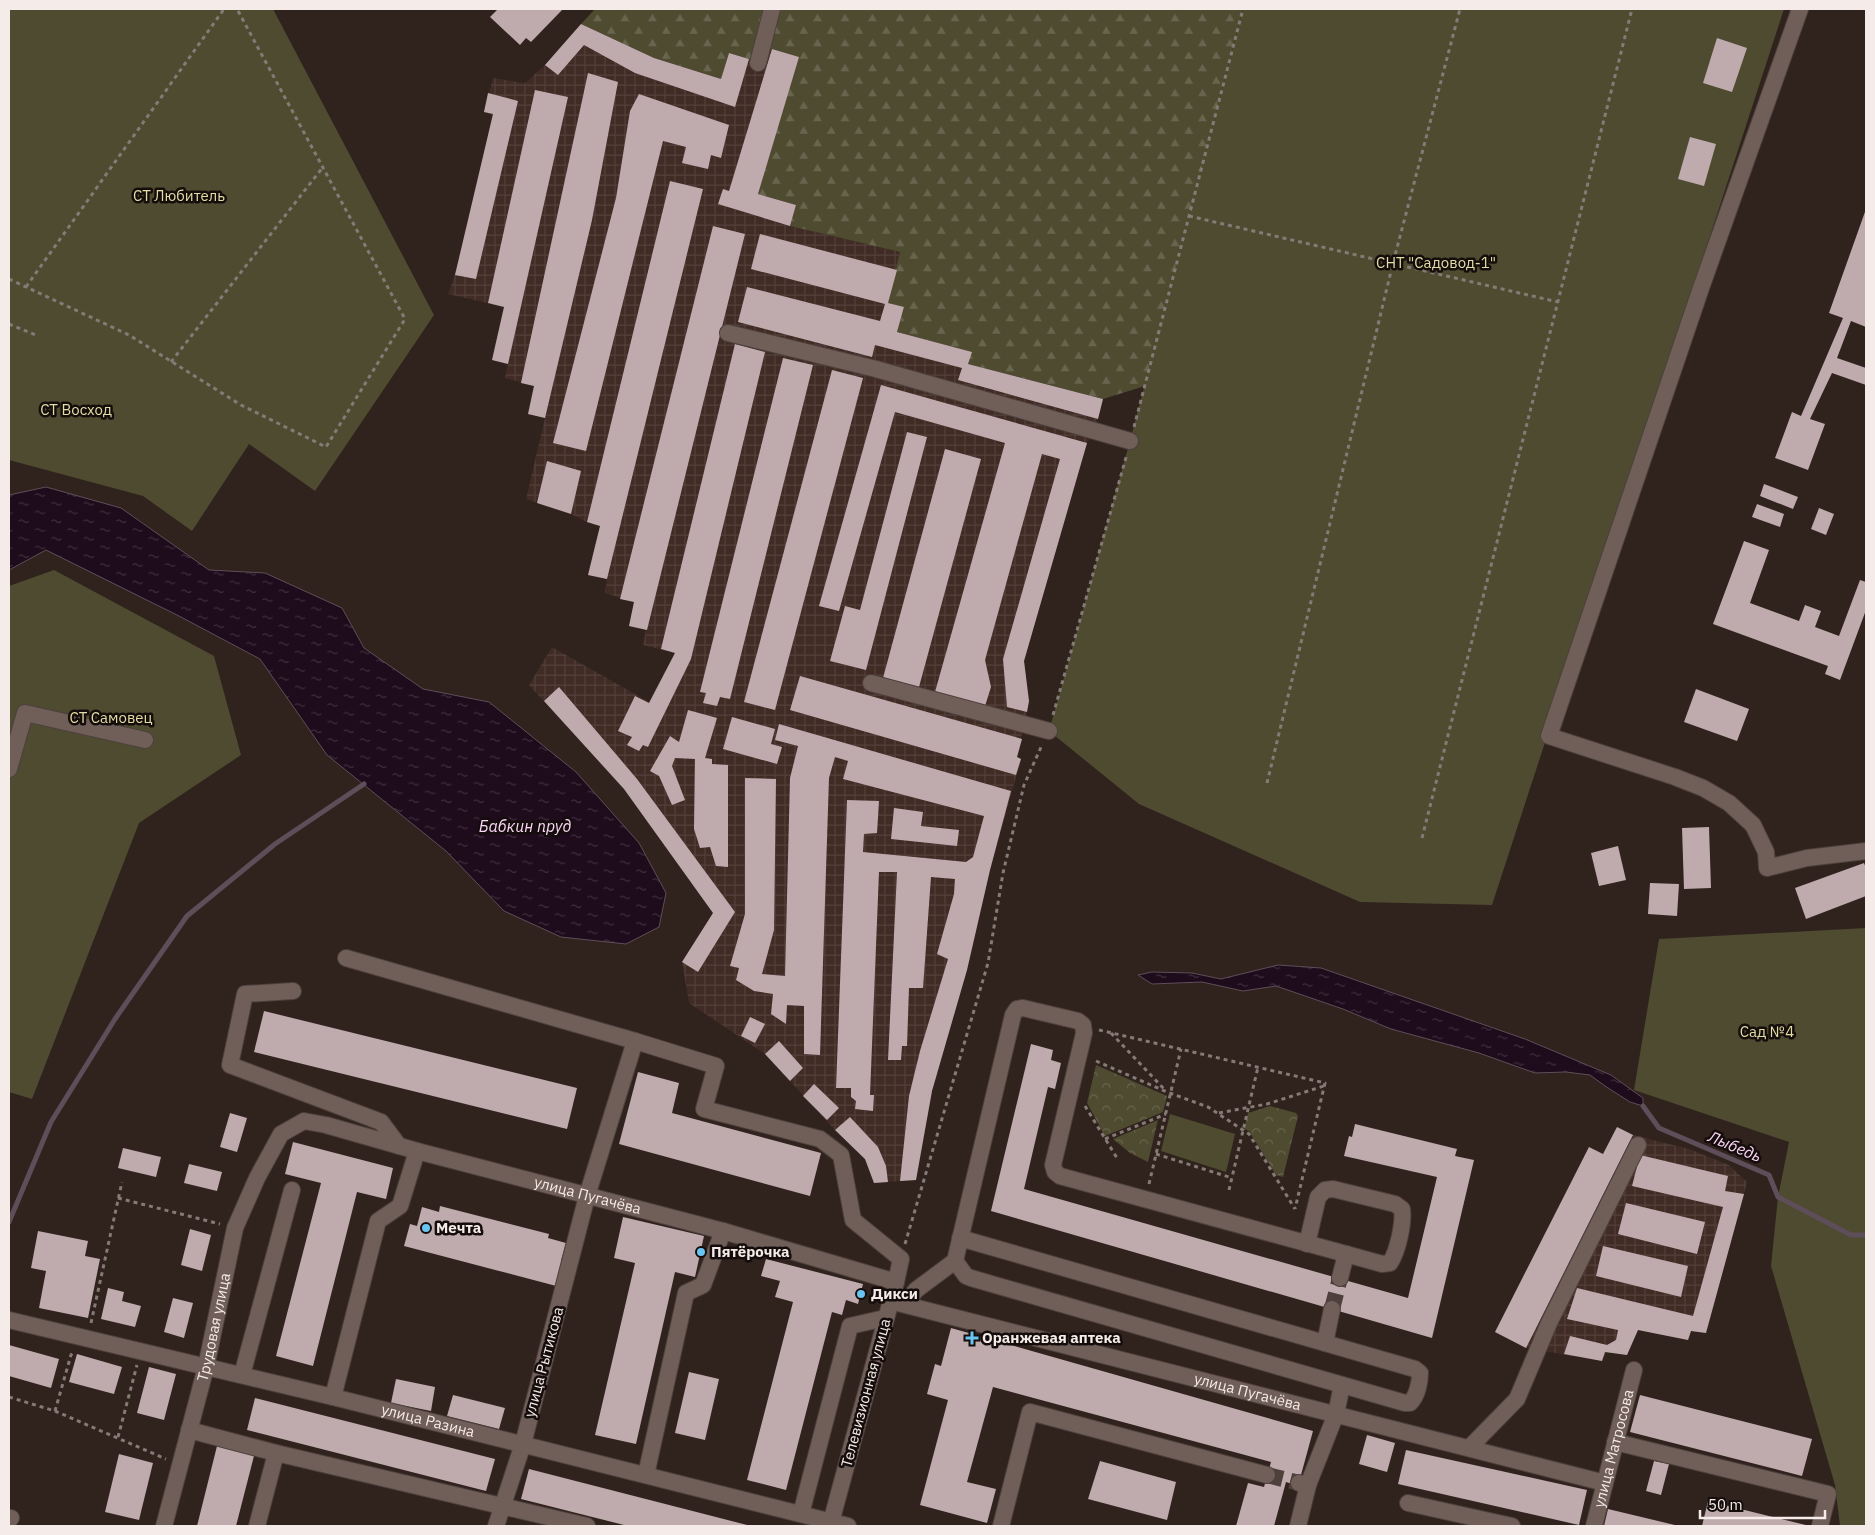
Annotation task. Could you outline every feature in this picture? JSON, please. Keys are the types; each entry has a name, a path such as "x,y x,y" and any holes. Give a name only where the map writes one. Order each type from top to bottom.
{"street":[{"path":"758,63 772,9"},
{"path":"1800,9 1700,288 1549,736 1675,777 1703,788 1729,803 1753,826 1766,852 1767,868 1807,858 1866,851"},
{"path":"728,333 876,369 1130,442"},
{"path":"871,683 1049,731"},
{"path":"9,769 25,713 145,740"},
{"path":"346,958 716,1066 704,1109 820,1139 841,1155 853,1220 901,1259"},
{"path":"293,992 245,994 230,1065 381,1122 399,1146"},
{"path":"907,1305 916,1290 955,1261 1012,1015 1017,1009 1023,1008 1078,1021 1083,1026 1084,1033 1053,1164 1055,1172 1060,1176 1146,1199 1307,1244 1382,1264 1390,1263 1394,1257 1403,1217 1402,1209 1395,1204 1333,1188 1325,1190 1318,1197 1307,1244"},
{"name":"улица Рытикова","path":"496,1526 523,1444 587,1196 635,1041"},
{"name":"улица Пугачёва","path":"281,1134 304,1121 326,1125 723,1231 896,1282"},
{"name":"Трудовая улица","path":"164,1526 206,1367 235,1228 281,1134"},
{"path":"1469,1448 1517,1399 1549,1323 1638,1145"},
{"path":"333,1397 378,1221 400,1206 418,1151"},
{"path":"242,1375 292,1190"},
{"path":"646,1475 686,1293 703,1285 723,1231"},
{"path":"955,1261 966,1276 971,1278 1404,1403 1410,1403 1414,1399 1420,1379 1420,1373 1415,1369 960,1238"},
{"path":"1340,1278 1346,1254"},
{"name":"Телевизионная улица","path":"831,1524 901,1259"},
{"name":"улица Пугачёва","path":"890,1301 1605,1483"},
{"path":"1324,1343 1332,1310"},
{"path":"801,1514 850,1326 886,1318"},
{"name":"улица Разина","path":"9,1320 333,1397 801,1514 831,1524 848,1526"},
{"name":"улица Матросова","path":"1594,1526 1634,1370"},
{"path":"1298,1526 1303,1484 1336,1414 1342,1386"},
{"path":"1000,1526 1030,1412 1267,1475"},
{"path":"189,1430 276,1453 587,1526"},
{"path":"1615,1442 1828,1494 1820,1526"},
{"path":"257,1526 276,1453"},
{"path":"1408,1503 1512,1526"}],"path":[{"path":"26,287 224,9"},
{"path":"9,279 129,335 241,405 326,447 406,319 237,9"},
{"path":"901,1259 988,963 1003,873 1024,785 1049,731 1130,442 1243,9"},
{"path":"1267,782 1393,264 1460,9"},
{"path":"1422,838 1632,9"},
{"path":"171,362 323,167"},
{"path":"1189,216 1558,302"},
{"path":"9,324 38,336"},
{"path":"1083,1026 1325,1083 1295,1210 1249,1134 1208,1107 1096,1061"},
{"path":"1110,1033 1169,1092"},
{"path":"1146,1199 1166,1114 1169,1092 1181,1049"},
{"path":"1229,1190 1258,1067"},
{"path":"1218,1113 1267,1104 1324,1086"},
{"path":"1085,1106 1117,1158"},
{"path":"1105,1139 1166,1114"},
{"path":"1156,1154 1232,1178"},
{"path":"55,1411 71,1354 87,1339 122,1182"},
{"path":"118,1198 235,1228"},
{"path":"118,1437 140,1351"},
{"path":"9,1397 55,1411 180,1464"}],"shaded area":[{"path":"581,24 654,58 721,79 729,53 749,59 772,49 799,57 758,194 796,205 790,226 900,252 897,270 904,307 898,332 972,352 969,364 1103,399 1094,431 1087,443 1024,661 1029,701 1017,757 1021,759 990,870 967,970 932,1091 916,1180 874,1183 865,1159 835,1130 765,1054 689,1003 682,962 713,913 624,789 529,685 552,647 649,702 675,653 643,645 646,630 629,626 634,602 605,593 607,579 588,575 600,526 526,499 545,418 528,414 534,386 505,378 508,364 492,360 504,307 448,294 455,274 493,115 484,112 493,78 525,83 545,65"},
{"path":"1617,1127 1633,1135 1689,1149 1729,1165 1747,1182 1706,1333 1691,1331 1688,1340 1638,1330 1627,1355 1606,1352 1602,1361 1526,1348 1495,1332 1589,1147 1603,1154"}],"green space":[{"name":"СТ Любитель","path":"9,9 273,9 434,315 315,491 249,444 192,531 143,496 9,460"},
{"path":"595,9 1243,9 1145,386 1103,399 968,364 971,352 897,332 904,308 888,303 900,252 790,226 796,205 758,194 798,57 772,49 749,59 729,53 721,79 654,58 581,24"},
{"name":"СНТ \"Садовод-1\"","path":"1243,9 1784,9 1492,905 1360,902 1139,804 1049,731 1130,441"},
{"name":"СТ Самовец","path":"54,570 214,656 241,755 139,823 32,1099 9,1092 9,586"},
{"name":"Сад №4","path":"1866,928 1866,1526 1840,1526 1835,1485 1771,1266 1778,1197 1789,1142 1634,1090 1659,939"},
{"path":"1096,1065 1167,1096 1163,1112 1105,1136 1087,1103"},
{"path":"1270,1106 1296,1113 1298,1116 1283,1177 1276,1175 1249,1131 1244,1129 1248,1113"},
{"path":"1170,1114 1235,1134 1226,1172 1161,1151"},
{"path":"1158,1120 1148,1162 1130,1153 1113,1139"}],"water":[{"name":"Бабкин пруд","path":"46,487 121,508 209,570 265,573 342,608 364,648 423,689 489,702 576,772 639,843 666,893 659,927 626,944 561,937 504,911 446,851 327,755 260,659 179,616 46,550 9,570 9,495"},
{"path":"1278,965 1321,968 1525,1039 1611,1075 1643,1098 1643,1106 1630,1102 1590,1075 1566,1072 1535,1073 1479,1053 1391,1029 1343,1009 1276,986 1243,991 1202,982 1152,984 1138,975 1152,972 1192,973 1221,979"}],"building":[{"path":"498,9 563,9 531,42 526,38 520,45 490,17"},
{"path":"581,24 654,58 721,79 729,53 749,59 735,107 635,73 584,45 558,75 545,65"},
{"path":"1717,38 1747,48 1732,92 1703,83"},
{"path":"772,49 799,57 758,194 796,205 790,226 718,204 723,189 729,191"},
{"path":"588,73 618,82 592,220 545,418 528,414 534,386 521,383"},
{"path":"535,90 568,97 508,364 492,360 504,307 488,303"},
{"path":"488,93 518,101 476,279 455,275 493,114 484,112"},
{"path":"639,94 729,125 721,158 711,155 708,169 682,163 686,147 663,141 586,451 553,443 616,198 630,111"},
{"path":"1690,137 1716,144 1704,186 1678,179"},
{"path":"670,181 703,189 607,579 588,575 600,526 587,522"},
{"path":"1866,209 1866,327 1851,321 1837,358 1866,368 1866,385 1832,373 1810,419 1825,424 1808,470 1775,458 1792,412 1801,416 1843,318 1829,313"},
{"path":"713,226 745,234 647,630 629,626 634,602 620,599"},
{"path":"760,234 897,270 888,303 904,307 897,332 972,352 968,364 1103,399 1098,419 958,380 962,368 875,345 872,357 738,322 747,287 880,321 885,304 751,269"},
{"path":"735,344 765,352 691,659 648,747 643,745 639,751 627,745 632,737 618,731 635,696 649,703 675,653 661,649"},
{"path":"783,358 813,365 730,699 720,697 717,706 703,703 706,693 700,692"},
{"path":"832,370 863,378 775,710 744,702"},
{"path":"881,385 1087,443 1024,661 1029,701 1027,712 1007,707 1003,659 1060,459 1042,454 985,660 991,687 985,706 935,692 1005,443 895,412 839,611 819,606"},
{"path":"907,432 927,437 866,670 830,661 845,606 860,610"},
{"path":"945,449 981,459 919,687 883,678"},
{"path":"547,461 581,471 571,514 537,503"},
{"path":"1764,484 1798,497 1793,509 1760,496"},
{"path":"1757,504 1784,514 1780,527 1752,517"},
{"path":"1819,508 1834,514 1826,535 1811,529"},
{"path":"1744,541 1769,550 1750,603 1799,621 1805,605 1821,611 1815,627 1839,636 1860,580 1866,582 1866,610 1840,680 1825,674 1828,666 1713,624"},
{"path":"800,676 1022,739 1017,757 1021,759 1016,775 790,710"},
{"path":"559,687 637,779 735,912 698,972 682,962 713,913 624,789 544,701"},
{"path":"1696,689 1749,709 1737,741 1684,722"},
{"path":"688,710 717,718 705,758 712,759 712,764 728,765 728,867 716,866 710,847 700,848 694,829 695,759 675,758 672,766 685,800 672,805 659,776 650,771 670,736 679,742"},
{"path":"732,717 775,729 771,744 782,747 777,764 723,749"},
{"path":"779,724 1011,791 990,870 967,970 932,1091 916,1180 900,1181 909,1096 920,1051 948,959 937,954 954,894 955,879 931,877 923,988 909,988 907,1046 902,1046 901,1060 888,1060 897,872 879,872 870,1095 874,1095 873,1111 855,1109 856,1101 851,1097 851,1088 836,1088 847,800 879,801 877,833 864,834 863,852 966,862 973,857 984,816 843,779 848,761 835,757 829,778 820,1055 804,1054 804,1006 787,1005 786,1024 771,1014 773,994 754,991 736,980 739,968 730,966 745,914 745,778 776,779 774,930 762,974 785,976 790,778 798,746 775,740"},
{"path":"894,808 923,812 921,826 959,830 957,846 891,839"},
{"path":"1709,827 1711,888 1684,889 1682,828"},
{"path":"1618,846 1626,880 1599,886 1591,853"},
{"path":"1864,863 1866,868 1866,896 1806,919 1795,888"},
{"path":"1650,883 1679,884 1677,916 1648,914"},
{"path":"264,1011 577,1088 567,1129 254,1052"},
{"path":"750,1017 765,1024 755,1043 741,1036"},
{"path":"779,1041 803,1068 790,1081 765,1054"},
{"path":"1031,1044 1053,1050 1051,1060 1061,1063 1055,1089 1048,1087 1024,1189 1408,1298 1437,1177 1344,1156 1349,1136 1352,1137 1355,1124 1457,1149 1455,1156 1474,1160 1432,1338 991,1211"},
{"path":"638,1072 679,1083 672,1113 821,1153 810,1196 619,1144"},
{"path":"814,1084 839,1108 827,1120 803,1096"},
{"path":"230,1113 247,1118 237,1152 220,1147"},
{"path":"850,1117 878,1147 886,1166 888,1182 874,1183 865,1159 835,1130"},
{"path":"1617,1127 1633,1135 1526,1348 1495,1332 1589,1147 1603,1154"},
{"path":"293,1142 393,1168 386,1199 357,1192 313,1366 276,1356 321,1183 285,1174"},
{"path":"123,1148 161,1157 156,1177 118,1168"},
{"path":"1640,1155 1728,1176 1725,1191 1744,1194 1706,1333 1691,1331 1688,1340 1638,1330 1627,1355 1605,1352 1602,1361 1564,1354 1570,1336 1607,1345 1616,1340 1618,1330 1567,1319 1577,1288 1693,1316 1723,1207 1632,1186"},
{"path":"189,1164 222,1172 217,1191 184,1183"},
{"path":"1626,1203 1705,1222 1697,1254 1618,1234"},
{"path":"440,1206 549,1234 548,1238 566,1243 561,1261 566,1262 560,1287 404,1246 410,1224 417,1226 422,1207 439,1212"},
{"path":"623,1217 704,1236 695,1277 675,1272 636,1444 595,1435 635,1263 614,1258"},
{"path":"190,1229 211,1235 202,1271 181,1265"},
{"path":"38,1231 88,1241 85,1256 100,1259 88,1318 39,1308 46,1271 31,1268"},
{"path":"1603,1246 1688,1266 1681,1297 1596,1276"},
{"path":"766,1259 863,1284 858,1304 846,1300 842,1315 832,1312 786,1490 747,1480 793,1302 775,1297 780,1281 761,1276"},
{"path":"108,1288 124,1292 122,1301 141,1306 135,1327 101,1319"},
{"path":"173,1298 193,1303 184,1338 164,1332"},
{"path":"951,1328 1313,1431 1298,1486 1286,1482 1274,1526 1236,1526 1248,1483 1264,1487 1271,1462 993,1387 967,1482 996,1489 987,1523 920,1505 948,1400 927,1394 935,1364 941,1366"},
{"path":"9,1345 59,1359 51,1388 9,1376"},
{"path":"77,1354 122,1367 114,1394 69,1382"},
{"path":"149,1367 176,1374 164,1420 137,1413"},
{"path":"689,1372 719,1379 705,1440 675,1433"},
{"path":"396,1379 435,1387 431,1411 391,1403"},
{"path":"453,1395 505,1408 499,1429 447,1416"},
{"path":"1640,1395 1812,1439 1802,1476 1630,1432"},
{"path":"255,1398 495,1459 486,1491 247,1430"},
{"path":"1367,1435 1395,1443 1387,1472 1359,1464"},
{"path":"218,1442 255,1452 236,1526 197,1526"},
{"path":"1406,1450 1587,1490 1579,1525 1398,1484"},
{"path":"119,1454 153,1463 139,1520 105,1512"},
{"path":"1100,1461 1176,1482 1167,1520 1088,1499"},
{"path":"1654,1461 1669,1464 1661,1495 1646,1491"},
{"path":"529,1469 751,1526 628,1526 521,1499"},
{"path":"1708,1501 1810,1526 1702,1526"},
{"path":"1608,1509 1679,1526 1604,1526"}],"waterway":[{"path":"9,1222 51,1122 115,1019 187,916 275,844 364,784"},
{"name":"Лыбедь","path":"1643,1106 1659,1128 1769,1175 1778,1197 1851,1235 1866,1235"}],"tunnel":[{"path":"1332,1309 1340,1278"},
{"path":"1267,1475 1299,1483"}],"place":[{"name":"Мечта","path":"426,1228"},
{"name":"Пятёрочка","path":"701,1252"},
{"name":"Дикси","path":"861,1294"},
{"name":"Оранжевая аптека","path":"972,1338"}],"park label":[{"name":"СТ Восход","path":"76,410"}]}
